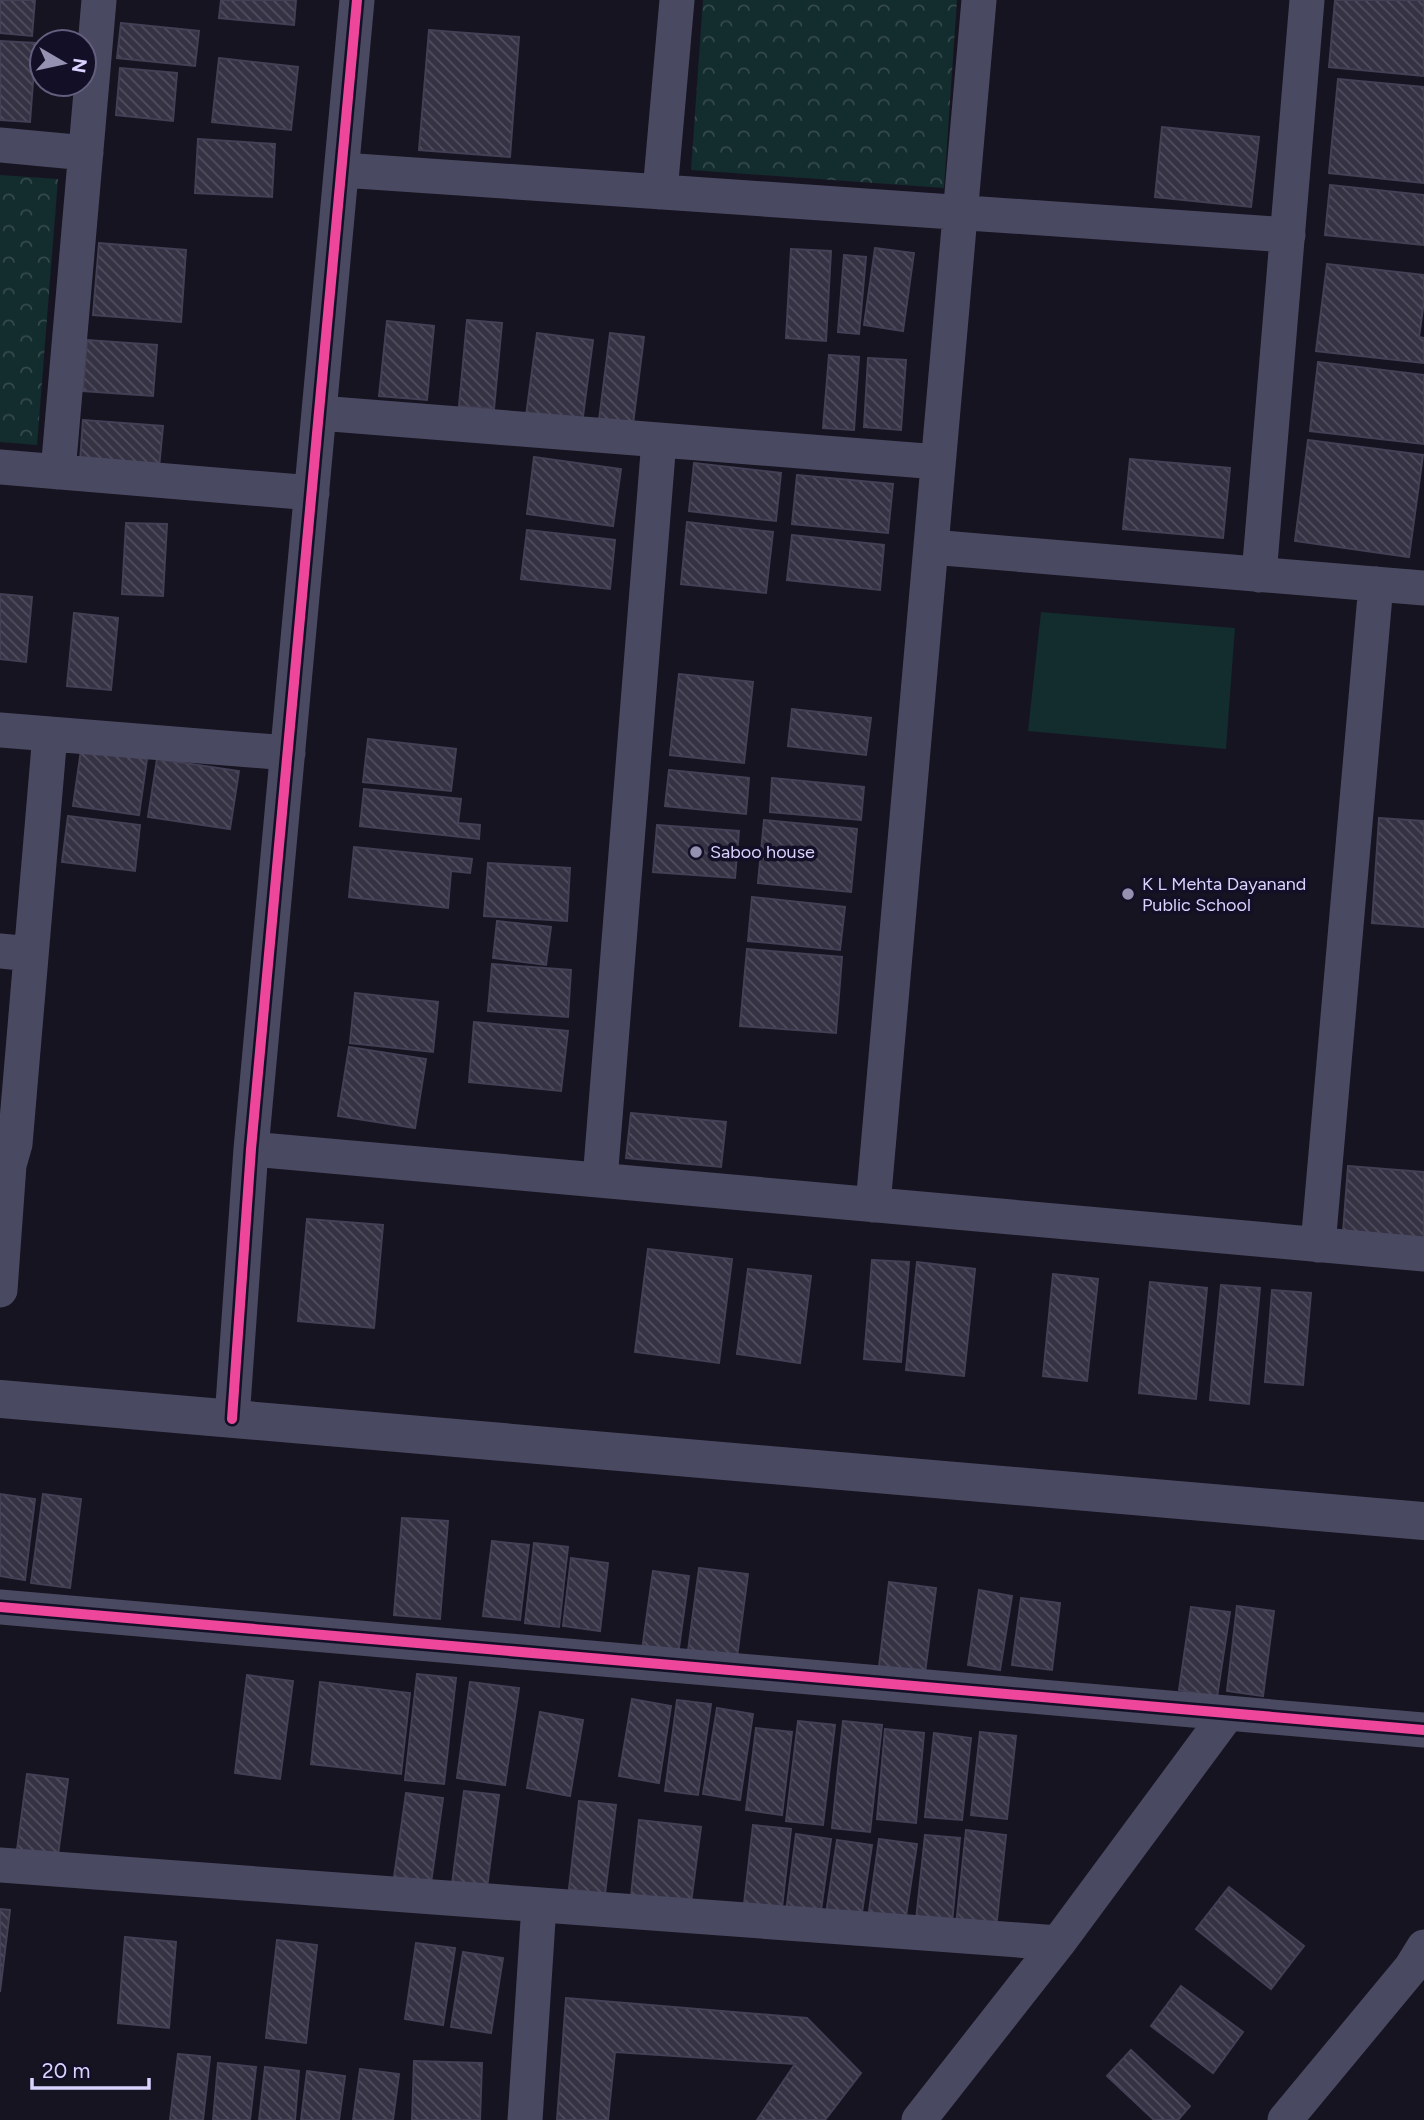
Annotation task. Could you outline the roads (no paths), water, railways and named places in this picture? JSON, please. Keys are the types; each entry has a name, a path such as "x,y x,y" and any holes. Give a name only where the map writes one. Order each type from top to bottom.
{"street":[{"path":"58,472 99,0"},
{"path":"232,1419 251,1149 357,0"},
{"path":"660,191 677,0"},
{"path":"873,1205 978,0"},
{"path":"1259,575 1307,0"},
{"path":"0,145 86,153"},
{"path":"342,170 1288,235"},
{"path":"319,413 938,462"},
{"path":"600,1180 659,440"},
{"path":"0,467 312,493"},
{"path":"931,547 1424,588"},
{"path":"1318,1245 1376,584"},
{"path":"0,730 288,753"},
{"path":"0,1290 4,1169 15,1144 16,952 50,734"},
{"path":"251,1149 1424,1254"},
{"path":"0,1399 1424,1521"},
{"path":"0,1607 1424,1730"},
{"path":"919,2120 1058,1943 1228,1713"},
{"path":"0,1865 1058,1943"},
{"path":"525,2120 539,1905"},
{"path":"1285,2120 1411,1968 1424,1947"}],"place":[{"name":"Saboo house","path":"696,852"},
{"name":"K L Mehta Dayanand Public School","path":"1128,894"}]}
